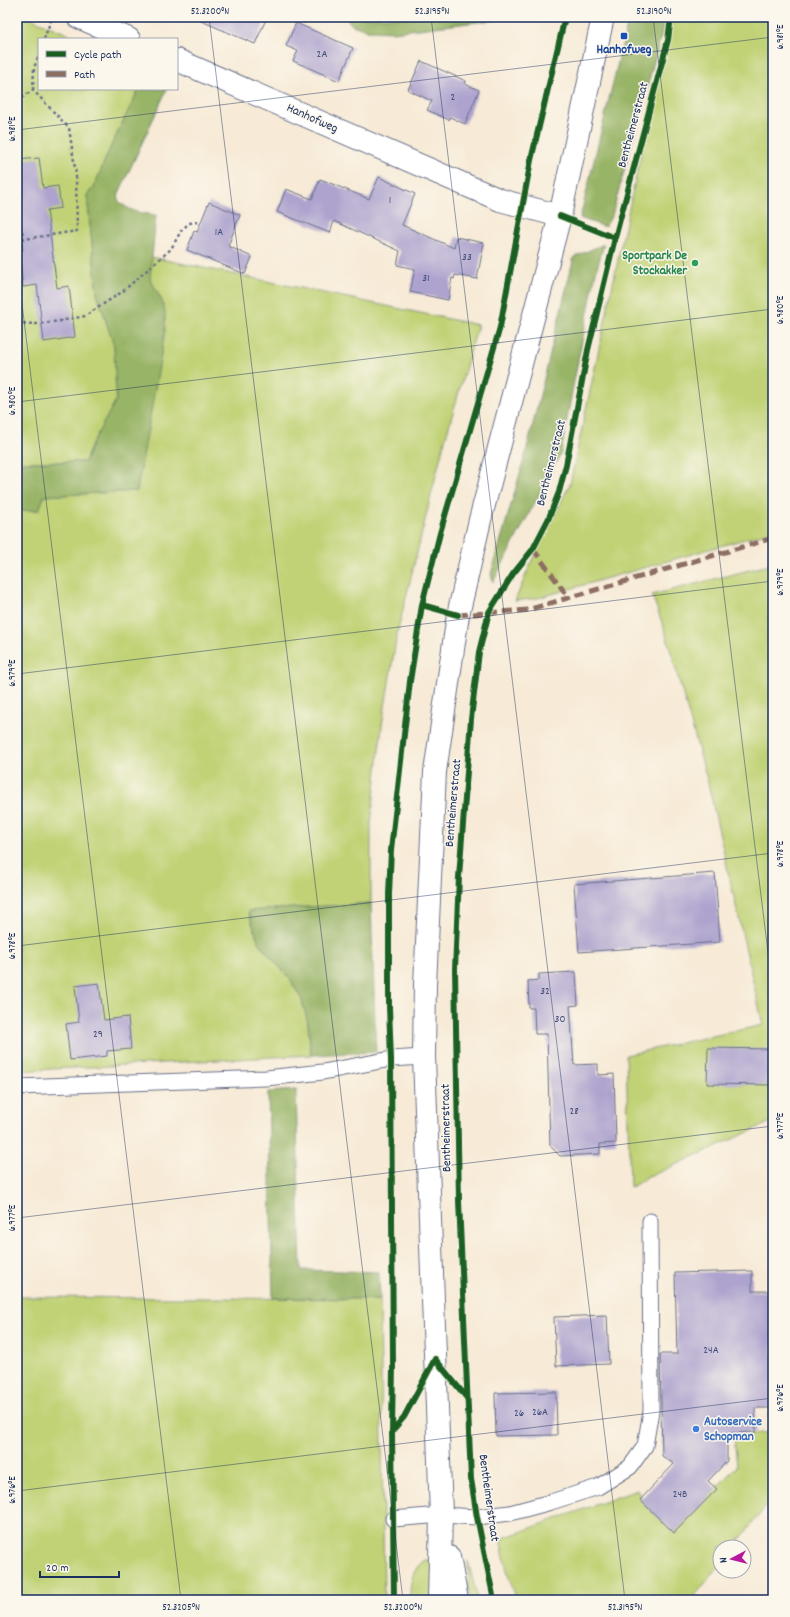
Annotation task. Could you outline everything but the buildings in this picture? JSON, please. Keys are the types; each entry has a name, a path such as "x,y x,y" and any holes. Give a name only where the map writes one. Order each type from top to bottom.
{"main road":[{"path":"78,17 127,38"},
{"name":"Bentheimerstraat","path":"439,1600 441,1515 424,1057 425,984 435,772 458,615 482,513 560,216 603,17"},
{"name":"Hanhofweg","path":"178,60 500,200 560,216"},
{"name":"Bentheimerstraat","path":"441,1515 457,1600"}],"lane":[{"path":"17,1087 266,1078 323,1072 391,1059 424,1057"},
{"name":"Bentheimerstraat","path":"393,1519 441,1515 477,1517 510,1513 598,1487 630,1466 645,1446 651,1411 650,1221"}],"path":[{"path":"44,38 52,17"},
{"path":"17,219 19,220 24,239 77,231 76,175 69,128 33,90 34,68 38,58"},
{"path":"17,101 33,90"},
{"path":"17,323 36,324 85,316 122,292 171,249 182,231 189,223 198,222"}],"green space":[{"path":"17,17 28,17 77,38 38,38 38,90 139,90 111,146 94,187 87,195 97,293 114,346 117,400 93,442 85,462 17,462"},
{"path":"344,17 520,17 393,32 370,31 352,25"},
{"path":"629,17 663,17 663,29 612,215 605,227 580,218"},
{"name":"Sportpark De Stockakker","path":"670,17 773,17 773,531 538,598 515,601 533,558 570,484"},
{"path":"139,90 167,90 119,193 118,200 126,207 140,213 156,215 150,279 162,301 165,311 165,332 137,491 44,496 39,510 17,511 17,462 85,462 93,442 116,400 114,346 97,293 87,195 94,187 111,146"},
{"path":"604,244 596,272 561,453 493,582 491,574 525,456 574,257"},
{"path":"151,257 478,325 443,447 397,634 382,725 371,824 371,903 248,911 259,943 290,979 302,1000 308,1023 311,1055 17,1071 17,511 39,510 44,496 137,491 162,301 150,279"},
{"path":"773,564 773,1121 644,1179 630,1188 626,1055 763,1025 708,783 665,631 652,595"},
{"path":"371,903 376,1052 311,1055 308,1023 302,1000 290,979 259,943 248,911"},
{"path":"296,1090 301,1270 379,1272 380,1299 273,1298 268,1092"},
{"path":"17,1297 380,1299 384,1600 17,1600"},
{"path":"773,1414 773,1497 740,1539 712,1539 712,1575 692,1599 517,1600 508,1575 500,1539 637,1490 645,1505 675,1532 737,1466 734,1436 771,1432 769,1415"},
{"path":"425,1560 433,1563 434,1600 410,1600 412,1578 417,1568"},
{"path":"468,1561 478,1600 469,1600"}],"marked path":[{"path":"458,615 527,610 773,538"},
{"path":"533,549 569,598"}],"cycle path":[{"path":"422,605 440,533 500,327 531,160 565,17"},
{"path":"494,1600 477,1517 471,1479 459,1201 455,969 459,877 471,719 479,652 489,612 513,574 533,549 548,520 559,492 566,465 588,350 615,238 668,40 671,17"},
{"path":"560,216 615,238"},
{"path":"394,1600 391,1059 389,1007 389,894 391,850 410,681 422,605 458,615"},
{"path":"392,1431 404,1417 435,1359 467,1398"}],"place":[{"name":"Hanhofweg","path":"624,36"},
{"name":"Sportpark De Stockakker","path":"695,263"},
{"name":"Autoservice Schopman","path":"696,1429"}]}
